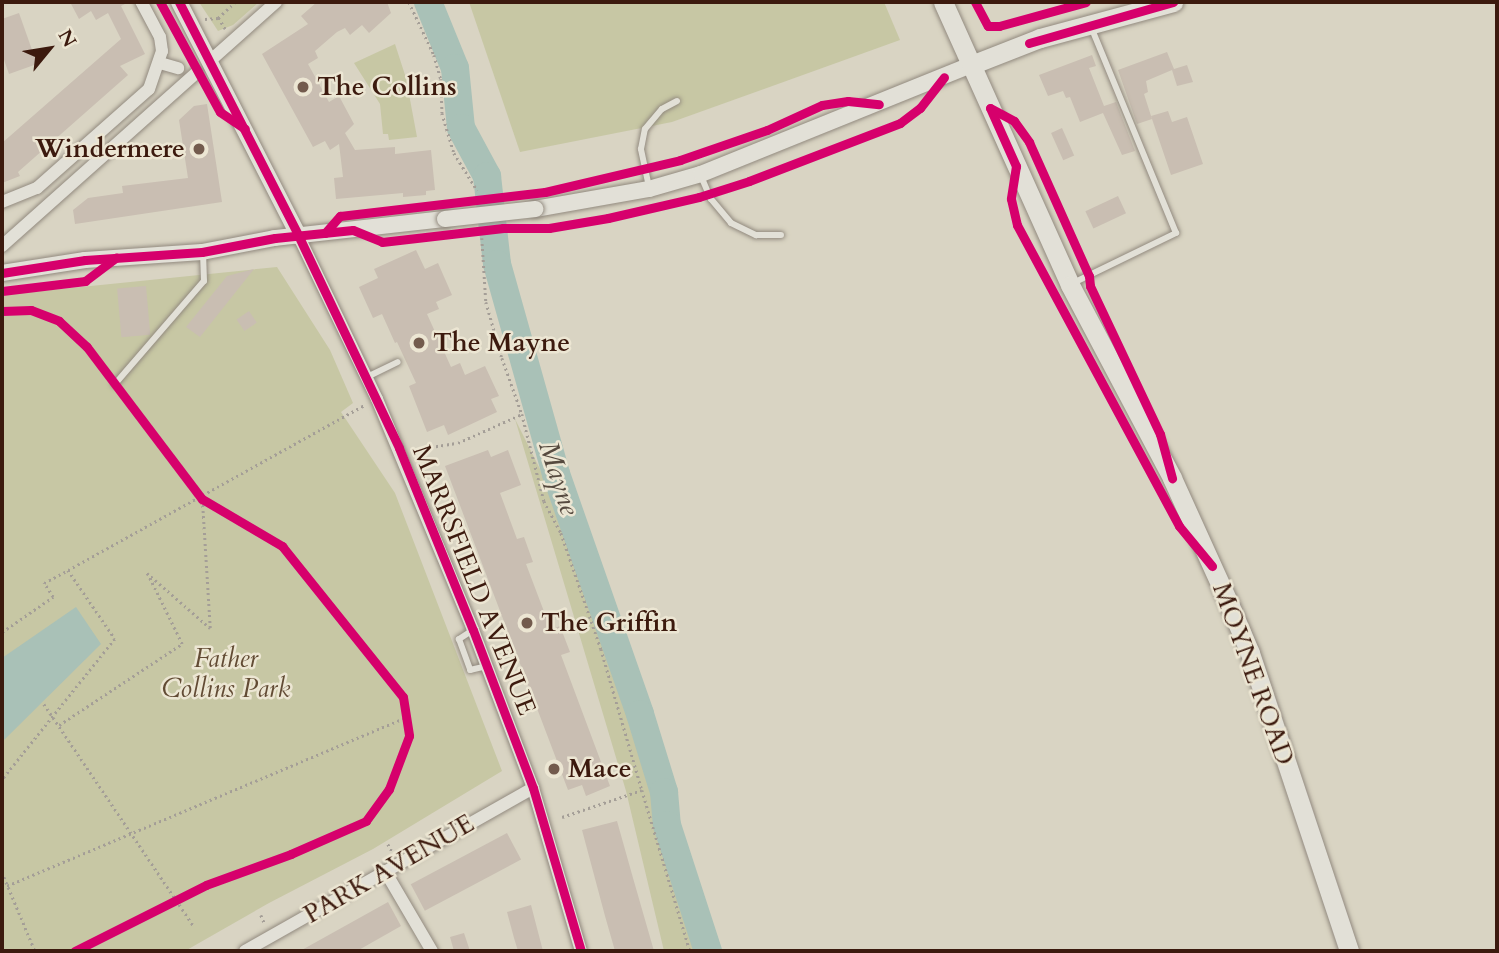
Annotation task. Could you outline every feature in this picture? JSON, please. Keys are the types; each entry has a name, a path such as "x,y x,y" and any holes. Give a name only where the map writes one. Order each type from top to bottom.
{"main road":[{"name":"MOYNE ROAD","path":"943,2 1070,285 1172,478 1230,606 1250,653 1349,951"},
{"path":"971,65 1090,23 1173,2"}],"street":[{"path":"2,202 37,188 149,89 160,63 160,37 141,2"},
{"path":"179,2 200,18 211,60 299,237"},
{"path":"211,60 276,2"},
{"path":"160,63 178,68"},
{"path":"2,273 85,260 202,252 299,237 535,209 649,189 701,174 971,65"},
{"path":"2,246 196,73"},
{"name":"MARRSFIELD AVENUE","path":"299,237 377,399 474,629 533,788 581,951"},
{"name":"PARK AVENUE","path":"253,949 533,788"},
{"path":"385,871 432,951"}],"lane":[{"path":"1070,285 1176,233 1090,23"},
{"path":"649,189 641,149 645,129 662,109 677,101"},
{"path":"701,174 711,199 731,223 755,235 781,235"},
{"path":"115,384 204,281 202,252"},
{"path":"367,377 398,362"}],"path":[{"path":"200,18 218,19 235,2"},
{"path":"410,2 434,55 441,79 442,113 454,153 479,195 469,201"},
{"path":"218,19 232,41"},
{"path":"470,232 492,229"},
{"path":"482,238 486,302 522,414 544,501 561,534 601,649 690,951"},
{"path":"2,632 53,597 44,583 377,399"},
{"path":"402,457 425,448 458,443 522,414"},
{"path":"193,487 201,498 212,505"},
{"path":"59,725 182,644 147,573 210,628 201,498"},
{"path":"2,780 115,639 68,570"},
{"path":"44,704 194,926"},
{"path":"2,888 406,717"},
{"path":"562,817 642,790"},
{"path":"2,872 35,951"},
{"path":"164,906 187,895"}],"green space":[{"path":"199,2 259,2 233,25 218,31"},
{"path":"469,2 884,2 900,40 672,122 520,152"},
{"path":"395,44 406,78 417,137 389,140 388,134 383,134 380,104 354,63"},
{"name":"Father Collins Park","path":"277,267 330,350 353,403 341,412 395,493 502,771 373,849 269,903 185,951 2,951 2,295"},
{"path":"515,419 550,489 653,764 708,951 664,951 626,791"}],"shaded area":[{"path":"76,607 101,644 2,742 2,658"}],"building":[{"path":"70,2 129,2 121,6 145,54 120,66 128,75 18,172 20,176 2,183 2,143 121,39 108,13 96,20 91,11 79,19"},
{"path":"317,2 387,2 391,13 369,33 362,25 350,35 345,28 337,32 315,51 318,58 308,64 329,102 339,96 354,124 345,133 355,150 395,147 395,154 431,150 435,190 426,191 426,195 403,197 403,193 336,199 334,178 343,177 339,144 330,150 325,141 313,147 262,54 308,24 301,16"},
{"path":"19,13 37,64 9,74 2,54 2,19"},
{"path":"1167,52 1174,69 1187,65 1193,82 1177,86 1172,70 1146,81 1148,92 1144,94 1152,119 1137,124 1118,70"},
{"path":"1092,55 1096,66 1089,68 1104,106 1116,102 1135,151 1122,155 1103,113 1080,122 1070,97 1066,98 1063,91 1048,96 1039,75"},
{"name":"Windermere","path":"207,104 222,202 75,224 73,210 88,198 123,193 122,186 188,178 179,120 194,106"},
{"path":"1168,111 1172,122 1187,117 1203,164 1171,175 1151,116"},
{"path":"1062,128 1074,155 1063,160 1051,133"},
{"path":"1118,196 1126,213 1093,228 1085,211"},
{"name":"The Mayne","path":"416,250 425,269 438,263 452,295 436,302 439,309 427,314 451,367 460,363 465,375 485,366 499,396 491,399 497,412 448,435 444,425 427,432 409,386 416,383 397,342 395,343 382,314 373,318 359,287 378,278 374,269"},
{"path":"254,269 200,337 186,327 227,276"},
{"path":"146,286 150,335 121,337 117,289"},
{"path":"249,311 257,323 244,331 237,319"},
{"name":"The Griffin","path":"488,450 491,457 508,450 521,485 500,493 517,539 524,537 533,562 526,564 551,630 560,626 570,652 561,655 610,786 586,796 582,785 568,790 445,466"},
{"path":"617,821 654,951 615,951 605,916 582,830"},
{"path":"507,833 521,859 425,911 411,884"},
{"path":"388,902 401,926 357,951 300,951"},
{"path":"531,905 543,951 518,951 507,912"},
{"path":"464,933 470,951 454,951 450,937"}],"waterway":[{"name":"Mayne","path":"428,2 455,68 461,128 487,176 497,264 556,474 640,714 664,792 667,825 708,951"}],"cycle path":[{"path":"160,2 220,112 245,129"},
{"path":"179,2 299,237 399,448 473,630 533,788 581,951"},
{"path":"975,2 988,26 999,26 1086,2"},
{"path":"1029,43 1173,2"},
{"path":"2,273 85,260 202,252 275,238 353,230 382,242 503,228 549,228 608,218 699,197 749,181 900,123 920,108 944,77"},
{"path":"325,233 340,216 545,192 680,160 767,130 822,105 848,101 879,104"},
{"path":"990,108 1016,166 1011,199 1017,225 1179,526 1212,566"},
{"path":"990,108 1014,121 1029,142 1089,276 1090,286 1160,434 1172,478"},
{"path":"2,291 85,281 116,258"},
{"path":"2,311 31,310 59,321 87,347 202,499 282,546 403,697 409,736 389,789 366,821 291,854 206,885 75,951"}],"place":[{"name":"The Collins","path":"303,87"},
{"name":"Windermere","path":"199,149"},
{"name":"The Mayne","path":"419,343"},
{"name":"The Griffin","path":"527,623"},
{"name":"Mace","path":"554,769"}]}
